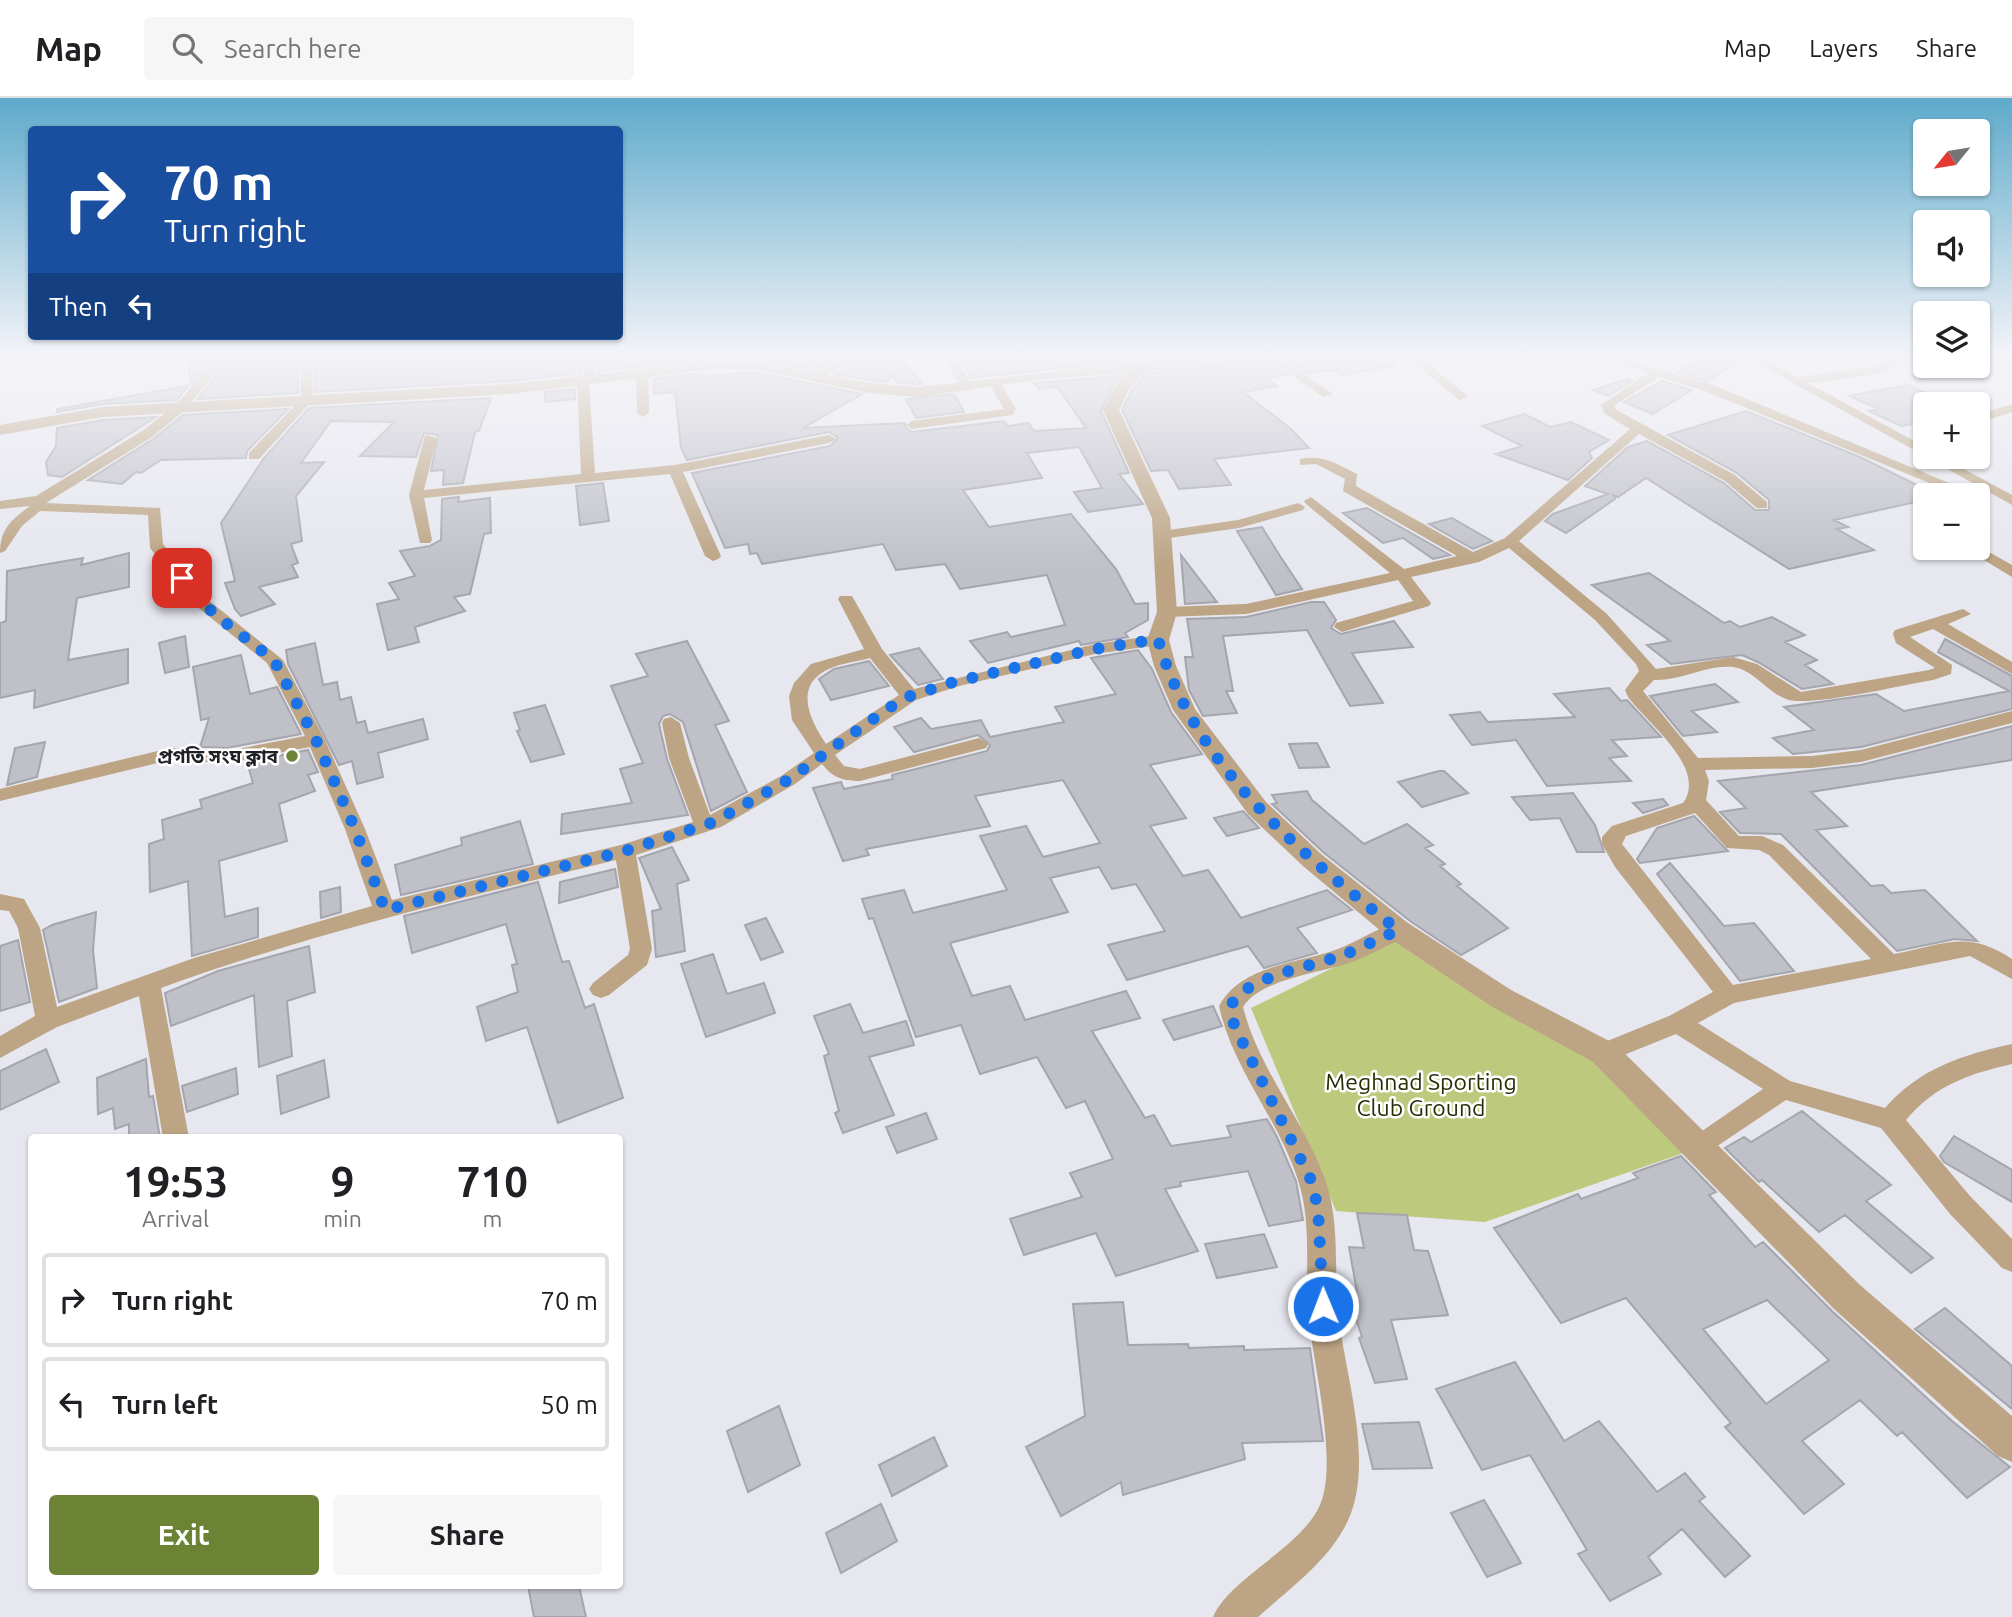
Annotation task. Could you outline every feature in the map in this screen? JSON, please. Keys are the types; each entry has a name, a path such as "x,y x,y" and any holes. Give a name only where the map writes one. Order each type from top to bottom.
{"street":[{"path":"0,430 22,426"},
{"path":"0,548 16,523 38,504 157,426"},
{"path":"254,456 283,426"},
{"path":"587,426 588,478"},
{"path":"1118,426 1161,518 1167,612 1158,639 1184,710 1257,808 1312,860 1398,930 1501,998 1604,1053 1847,1297 2012,1442"},
{"path":"1634,426 1730,478 1762,505"},
{"path":"1800,426 1941,483"},
{"path":"1878,426 1913,445"},
{"path":"1167,612 1246,609 1474,559 1510,541 1637,428"},
{"path":"1850,447 1913,434"},
{"path":"425,540 416,495 430,438"},
{"path":"416,495 675,469 830,439"},
{"path":"1305,462 1318,460 1352,477 1348,488 1474,559"},
{"path":"675,469 713,556"},
{"path":"1955,469 2012,501"},
{"path":"1990,503 2012,512"},
{"path":"0,505 38,504 155,511 155,545 201,602 274,660 316,740 355,829 385,910"},
{"path":"1162,535 1239,524 1304,504 1402,575 1422,599 1421,605 1342,627"},
{"path":"1510,541 1601,618 1643,662 1647,674"},
{"path":"1990,558 2012,572"},
{"path":"846,600 874,651 910,696"},
{"path":"1647,674 1677,675 1732,662 1748,667 1794,696 1846,691 1945,670 1902,639 1901,634 1963,614"},
{"path":"1934,623 2012,669"},
{"path":"0,1048 48,1020 215,960 385,910 625,851 705,825 752,802 910,696 954,682 1095,649 1158,639"},
{"path":"874,651 817,668 803,683 798,696 800,720 837,770 847,775 860,775 979,744"},
{"path":"1647,674 1634,690 1637,697 1696,764 1700,796 1690,808 1619,831 1612,837 1612,844 1622,862 1728,995"},
{"path":"1696,764 1812,762 1861,756 2012,717"},
{"path":"671,723 679,758 705,825"},
{"path":"0,794 170,754 227,757 316,740"},
{"path":"1696,803 1734,843 1762,843 1776,850 1890,964"},
{"path":"601,989 639,959 641,949 625,851"},
{"path":"0,902 16,905 29,928 48,1020"},
{"path":"1231,1617 1324,1528 1336,1504 1340,1461 1338,1422 1323,1306 1318,1208 1302,1159 1234,1025 1231,1006 1241,992 1286,972 1348,954 1398,930"},
{"path":"1604,1053 1678,1023 1728,995 1970,948 1983,951 2012,970"},
{"path":"149,984 175,1134"},
{"path":"1678,1023 1783,1089 1890,1120 1960,1205 2012,1259"},
{"path":"1890,1120 1909,1095 1930,1080 1956,1067 2012,1054"},
{"path":"1698,1148 1783,1089"}],"green space":[{"name":"Meghnad Sporting Club Ground","path":"1397,936 1603,1061 1698,1148 1485,1222 1336,1211 1251,1008"}],"building":[{"path":"142,426 62,477 48,475 46,462 56,446 57,428"},
{"path":"169,426 272,426 247,451 246,458 161,460 141,473 136,472 122,484 88,480"},
{"path":"293,426 328,426 301,463 324,462 296,496 302,541 291,544 298,563 292,565 298,577 259,587 275,604 241,616 235,609 225,583 235,581 221,523 264,458"},
{"path":"390,426 481,426 479,431 475,432 463,483 443,485 444,470 431,471 438,435 424,433 416,457 360,456"},
{"path":"679,426 807,426 803,428 905,426 912,432 963,426 1031,426 1034,431 1108,426 1129,473 1119,474 1143,504 1088,512 1074,492 1102,488 1079,447 1027,453 1042,478 963,490 989,527 1071,514 1116,569 1135,604 1148,603 1148,620 1125,633 1128,637 1081,645 1079,641 988,663 970,641 1007,632 1011,637 1065,625 1047,575 960,589 945,564 896,570 883,544 762,564 757,553 750,554 748,544 725,548 692,473 830,446 838,438 829,432 687,460 681,448"},
{"path":"1130,426 1287,426 1309,448 1214,459 1231,485 1179,489 1168,470 1151,471"},
{"path":"1482,426 1579,426 1609,440 1589,452 1592,458 1568,480 1496,454 1522,446"},
{"path":"1698,426 1783,426 1860,457 1913,483 1913,503 1834,520 1848,527 1837,529 1874,550 1789,569 1646,478 1618,497 1613,495 1615,499 1566,533 1545,521 1553,514 1608,494 1585,486 1628,447 1647,441 1724,483 1755,510 1769,510 1769,500 1737,473 1668,435"},
{"path":"603,483 609,521 580,525 576,486"},
{"path":"459,497 458,502 490,498 491,533 484,534 470,594 454,597 465,611 415,627 419,642 388,650 377,604 399,599 389,583 415,576 400,551 430,546 441,540 442,499"},
{"path":"1367,508 1450,555 1433,559 1403,538 1383,543 1343,513"},
{"path":"1452,518 1492,541 1473,549 1429,524"},
{"path":"1262,527 1302,589 1276,595 1237,531"},
{"path":"129,553 129,587 77,598 68,660 128,649 128,683 34,708 35,690 0,698 0,623 6,621 7,571 83,558 81,565"},
{"path":"1181,555 1217,602 1185,604"},
{"path":"1649,573 1724,623 1730,621 1740,627 1772,617 1805,635 1785,642 1817,660 1805,665 1833,684 1802,689 1742,655 1671,664 1647,645 1670,641 1592,585"},
{"path":"1311,602 1324,602 1336,620 1331,628 1341,634 1394,621 1413,647 1352,653 1383,703 1350,706 1307,630 1223,636 1233,691 1226,691 1237,713 1203,716 1189,690 1185,657 1193,657 1187,619 1246,617"},
{"path":"185,636 189,667 165,673 159,643"},
{"path":"1945,639 2012,676 2012,709 1861,747 1793,754 1773,738 1814,730 1784,707 1876,694 1904,711 2009,691 1938,652"},
{"path":"687,641 729,721 715,725 747,792 711,811 683,722 670,714 663,716 659,724 667,759 688,815 561,834 562,814 632,803 620,769 643,763 611,686 648,676 636,654"},
{"path":"315,643 323,685 337,682 340,700 351,697 357,723 365,721 368,733 423,719 428,739 378,753 383,777 357,784 352,761 339,765 288,664 286,650"},
{"path":"919,648 943,679 918,685 890,655"},
{"path":"1138,650 1152,669 1171,712 1202,754 1150,765 1186,818 1150,826 1183,876 1208,870 1241,918 1327,890 1352,910 1297,928 1317,953 1264,968 1248,946 1127,980 1108,945 1165,931 1136,884 1112,889 1099,867 1050,878 1068,912 950,943 972,996 1010,986 1025,1020 1126,991 1140,1018 1092,1031 1145,1118 1154,1115 1171,1146 1231,1137 1227,1126 1267,1119 1277,1137 1296,1181 1303,1220 1269,1226 1248,1171 1180,1182 1181,1186 1165,1189 1198,1251 1116,1276 1096,1233 1024,1255 1010,1219 1082,1197 1070,1173 1113,1159 1085,1101 1066,1108 1037,1057 980,1074 961,1025 916,1037 873,918 869,919 862,899 904,890 913,913 1007,890 980,836 1026,826 1043,857 1100,843 1063,780 975,796 990,826 866,849 869,855 843,861 813,788 841,782 844,789 893,779 892,775 987,751 990,745 978,735 914,752 894,727 921,718 931,729 981,720 990,737 1064,722 1055,707 1116,694 1091,658"},
{"path":"241,655 250,694 277,687 301,734 227,748 200,747 209,718 201,720 193,667"},
{"path":"869,661 889,686 831,700 819,679 834,669"},
{"path":"1715,684 1738,702 1692,711 1717,732 1683,736 1650,696"},
{"path":"1609,688 1621,701 1627,700 1661,737 1612,740 1627,756 1609,758 1631,781 1547,786 1516,740 1472,745 1450,715 1480,712 1488,722 1575,717 1554,694"},
{"path":"545,705 564,754 531,762 517,731 520,730 514,713"},
{"path":"2012,726 2012,760 1811,792 1847,826 1816,830 1871,886 1883,885 1891,893 1925,890 1977,941 1955,939 1897,951 1781,834 1740,833 1720,812 1746,808 1718,781 1861,765"},
{"path":"45,742 37,777 7,785 15,748"},
{"path":"1317,743 1329,767 1299,768 1289,744"},
{"path":"308,750 318,772 308,775 315,791 279,804 287,841 219,861 225,917 258,908 258,937 192,956 188,881 150,892 149,844 164,839 162,820 202,808 200,800 253,783 247,762"},
{"path":"1444,771 1468,793 1422,807 1398,782"},
{"path":"1307,791 1312,800 1364,844 1407,824 1433,845 1425,848 1445,864 1440,866 1461,884 1457,886 1508,928 1461,955 1410,921 1323,852 1272,804 1277,803 1272,795"},
{"path":"1573,793 1595,825 1604,852 1577,852 1560,818 1530,820 1512,797"},
{"path":"1663,799 1668,805 1643,813 1633,803"},
{"path":"1243,811 1259,828 1227,836 1214,818"},
{"path":"1694,816 1728,851 1640,863 1637,859 1657,828"},
{"path":"520,821 533,864 401,895 395,865 462,845 461,838"},
{"path":"672,847 689,880 677,884 685,951 656,957 652,911 661,909 639,858"},
{"path":"1670,863 1724,926 1754,923 1794,971 1740,981 1657,874"},
{"path":"615,869 618,887 559,903 560,882"},
{"path":"538,882 562,962 569,961 585,1008 594,1004 623,1098 558,1123 527,1027 486,1041 477,1007 518,992 512,965 517,964 506,924 412,953 404,916"},
{"path":"340,887 341,912 321,918 320,892"},
{"path":"96,912 93,950 97,988 59,1002 43,930"},
{"path":"766,918 783,952 761,960 745,925"},
{"path":"18,940 30,1002 0,1011 0,946"},
{"path":"309,946 315,992 287,1001 292,1056 259,1067 254,995 171,1026 165,993 218,971"},
{"path":"713,954 727,994 764,983 775,1013 706,1037 681,964"},
{"path":"850,1004 863,1033 906,1021 914,1045 869,1057 894,1115 843,1133 835,1113 839,1111 824,1056 829,1054 814,1016"},
{"path":"1213,1006 1222,1026 1174,1040 1163,1020"},
{"path":"46,1049 59,1082 0,1110 0,1071"},
{"path":"146,1059 149,1097 153,1096 159,1134 129,1134 129,1124 115,1129 113,1108 98,1114 97,1078"},
{"path":"324,1060 329,1097 281,1114 277,1076"},
{"path":"236,1068 238,1094 187,1112 182,1086"},
{"path":"1802,1111 1891,1185 1866,1201 1933,1258 1911,1273 1845,1215 1819,1232 1762,1180 1759,1182 1725,1148 1744,1137 1751,1142"},
{"path":"926,1113 937,1139 897,1153 886,1127"},
{"path":"1954,1136 2012,1170 2012,1202 1944,1162 1940,1156"},
{"path":"1681,1156 1716,1192 1709,1195 1755,1247 1763,1242 1832,1311 1952,1421 2010,1467 1967,1498 1902,1432 1897,1436 1860,1400 1802,1441 1844,1484 1804,1514 1725,1427 1731,1423 1626,1298 1561,1323 1494,1228 1578,1194 1581,1199 1638,1178 1633,1173","holes":["1767,1300 1829,1360 1766,1404 1703,1329"]},
{"path":"1357,1213 1407,1215 1414,1250 1428,1251 1448,1315 1391,1320 1407,1379 1375,1383 1359,1338 1362,1337 1347,1292 1357,1292 1349,1247 1364,1248"},
{"path":"1264,1234 1277,1267 1217,1278 1205,1244"},
{"path":"1123,1302 1128,1345 1188,1344 1189,1348 1244,1346 1244,1350 1310,1348 1323,1441 1242,1443 1245,1459 1123,1495 1121,1482 1061,1516 1026,1447 1085,1416 1073,1304"},
{"path":"1945,1308 2012,1366 2012,1409 1915,1329"},
{"path":"1515,1362 1564,1441 1599,1421 1657,1492 1685,1473 1705,1497 1699,1501 1750,1556 1725,1577 1682,1529 1648,1557 1661,1574 1610,1601 1578,1554 1587,1550 1530,1455 1482,1470 1436,1389"},
{"path":"779,1406 800,1465 748,1492 727,1431"},
{"path":"1419,1422 1432,1468 1373,1469 1362,1424"},
{"path":"934,1437 947,1466 892,1496 879,1465"},
{"path":"1484,1500 1521,1563 1487,1577 1451,1513"},
{"path":"881,1504 897,1541 841,1573 826,1533"},
{"path":"529,1589 580,1589 586,1617 534,1617"}],"place":[{"name":"প্রগতি সংঘ ক্লাব","path":"292,756"}],"route":[{"path":"182,578 214,614 274,660 316,740 355,829 385,910 625,851 714,822 788,780 887,709 910,696 954,682 1095,649 1158,639 1165,666 1184,710 1257,808 1312,860 1398,930 1348,954 1286,972 1241,992 1233,998 1231,1006 1234,1025 1265,1093 1311,1180 1318,1208 1323,1306"}]}
